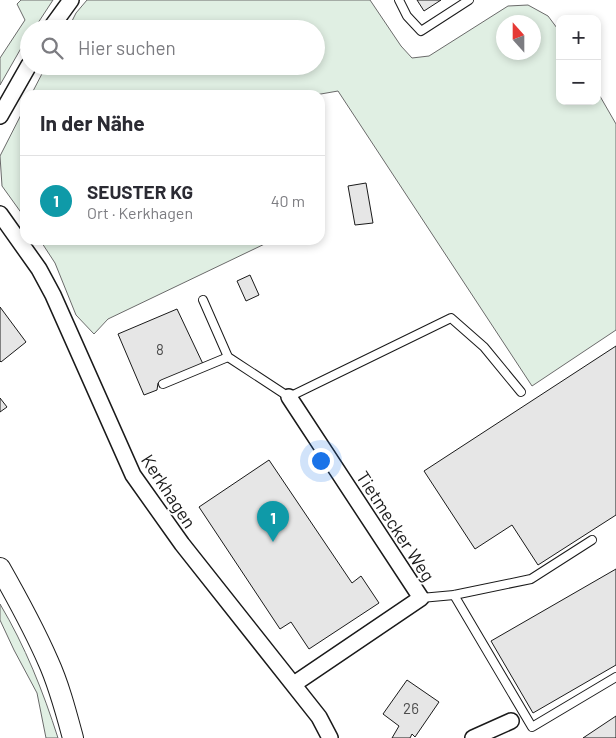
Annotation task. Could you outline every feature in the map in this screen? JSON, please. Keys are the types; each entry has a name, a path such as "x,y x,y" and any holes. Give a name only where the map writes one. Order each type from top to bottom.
{"main road":[{"path":"0,568 23,609 48,662 60,693 73,738"}],"street":[{"path":"57,20 71,0"},
{"path":"0,116 23,75"},
{"name":"Kerkhagen","path":"0,214 20,242"},
{"name":"Kerkhagen","path":"22,245 39,269 53,295 132,475 182,544 320,717 330,738"},
{"name":"Tietmecker Weg","path":"289,397 421,598 294,684"},
{"path":"474,738 511,721"}],"lane":[{"path":"399,0 407,16 421,31 469,0"},
{"path":"203,300 228,357 289,397 451,318 484,347 521,392"},
{"path":"163,384 228,357"},
{"path":"421,598 454,594 532,579 592,540"},
{"path":"454,594 532,727 616,677"}],"green space":[{"path":"21,0 53,0 40,20 25,20 17,4"},
{"path":"87,0 370,0 401,46 412,58 429,56 508,6 528,5 548,16 556,27 556,105 601,105 601,98 616,124 616,330 532,386 338,91 325,93 325,90 34,90 41,75 325,75 325,20 72,20"},
{"path":"20,28 20,50 0,85 0,58"},
{"path":"20,117 20,211 2,186 0,156"},
{"path":"43,245 263,245 108,319 94,334 76,315 55,263"},
{"path":"0,604 33,669 58,738 46,738 37,693 0,620"}],"building":[{"path":"417,0 441,0 424,11"},
{"path":"366,183 373,223 355,225 348,186"},
{"path":"250,275 259,295 246,301 237,281"},
{"path":"0,307 26,342 1,362 0,361"},
{"path":"177,309 203,364 158,383 157,390 144,395 118,334"},
{"path":"616,346 616,515 538,565 512,525 475,549 424,471"},
{"path":"0,398 7,407 0,412"},
{"path":"269,460 352,583 361,576 379,603 309,649 291,622 280,629 199,507"},
{"path":"616,569 616,665 533,713 491,641"},
{"path":"407,680 439,702 415,737 412,734 410,738 392,738 399,726 383,714"},
{"path":"616,716 616,738 583,738"}],"place":[{"name":"SEUSTER KG","path":"273,542"}]}
